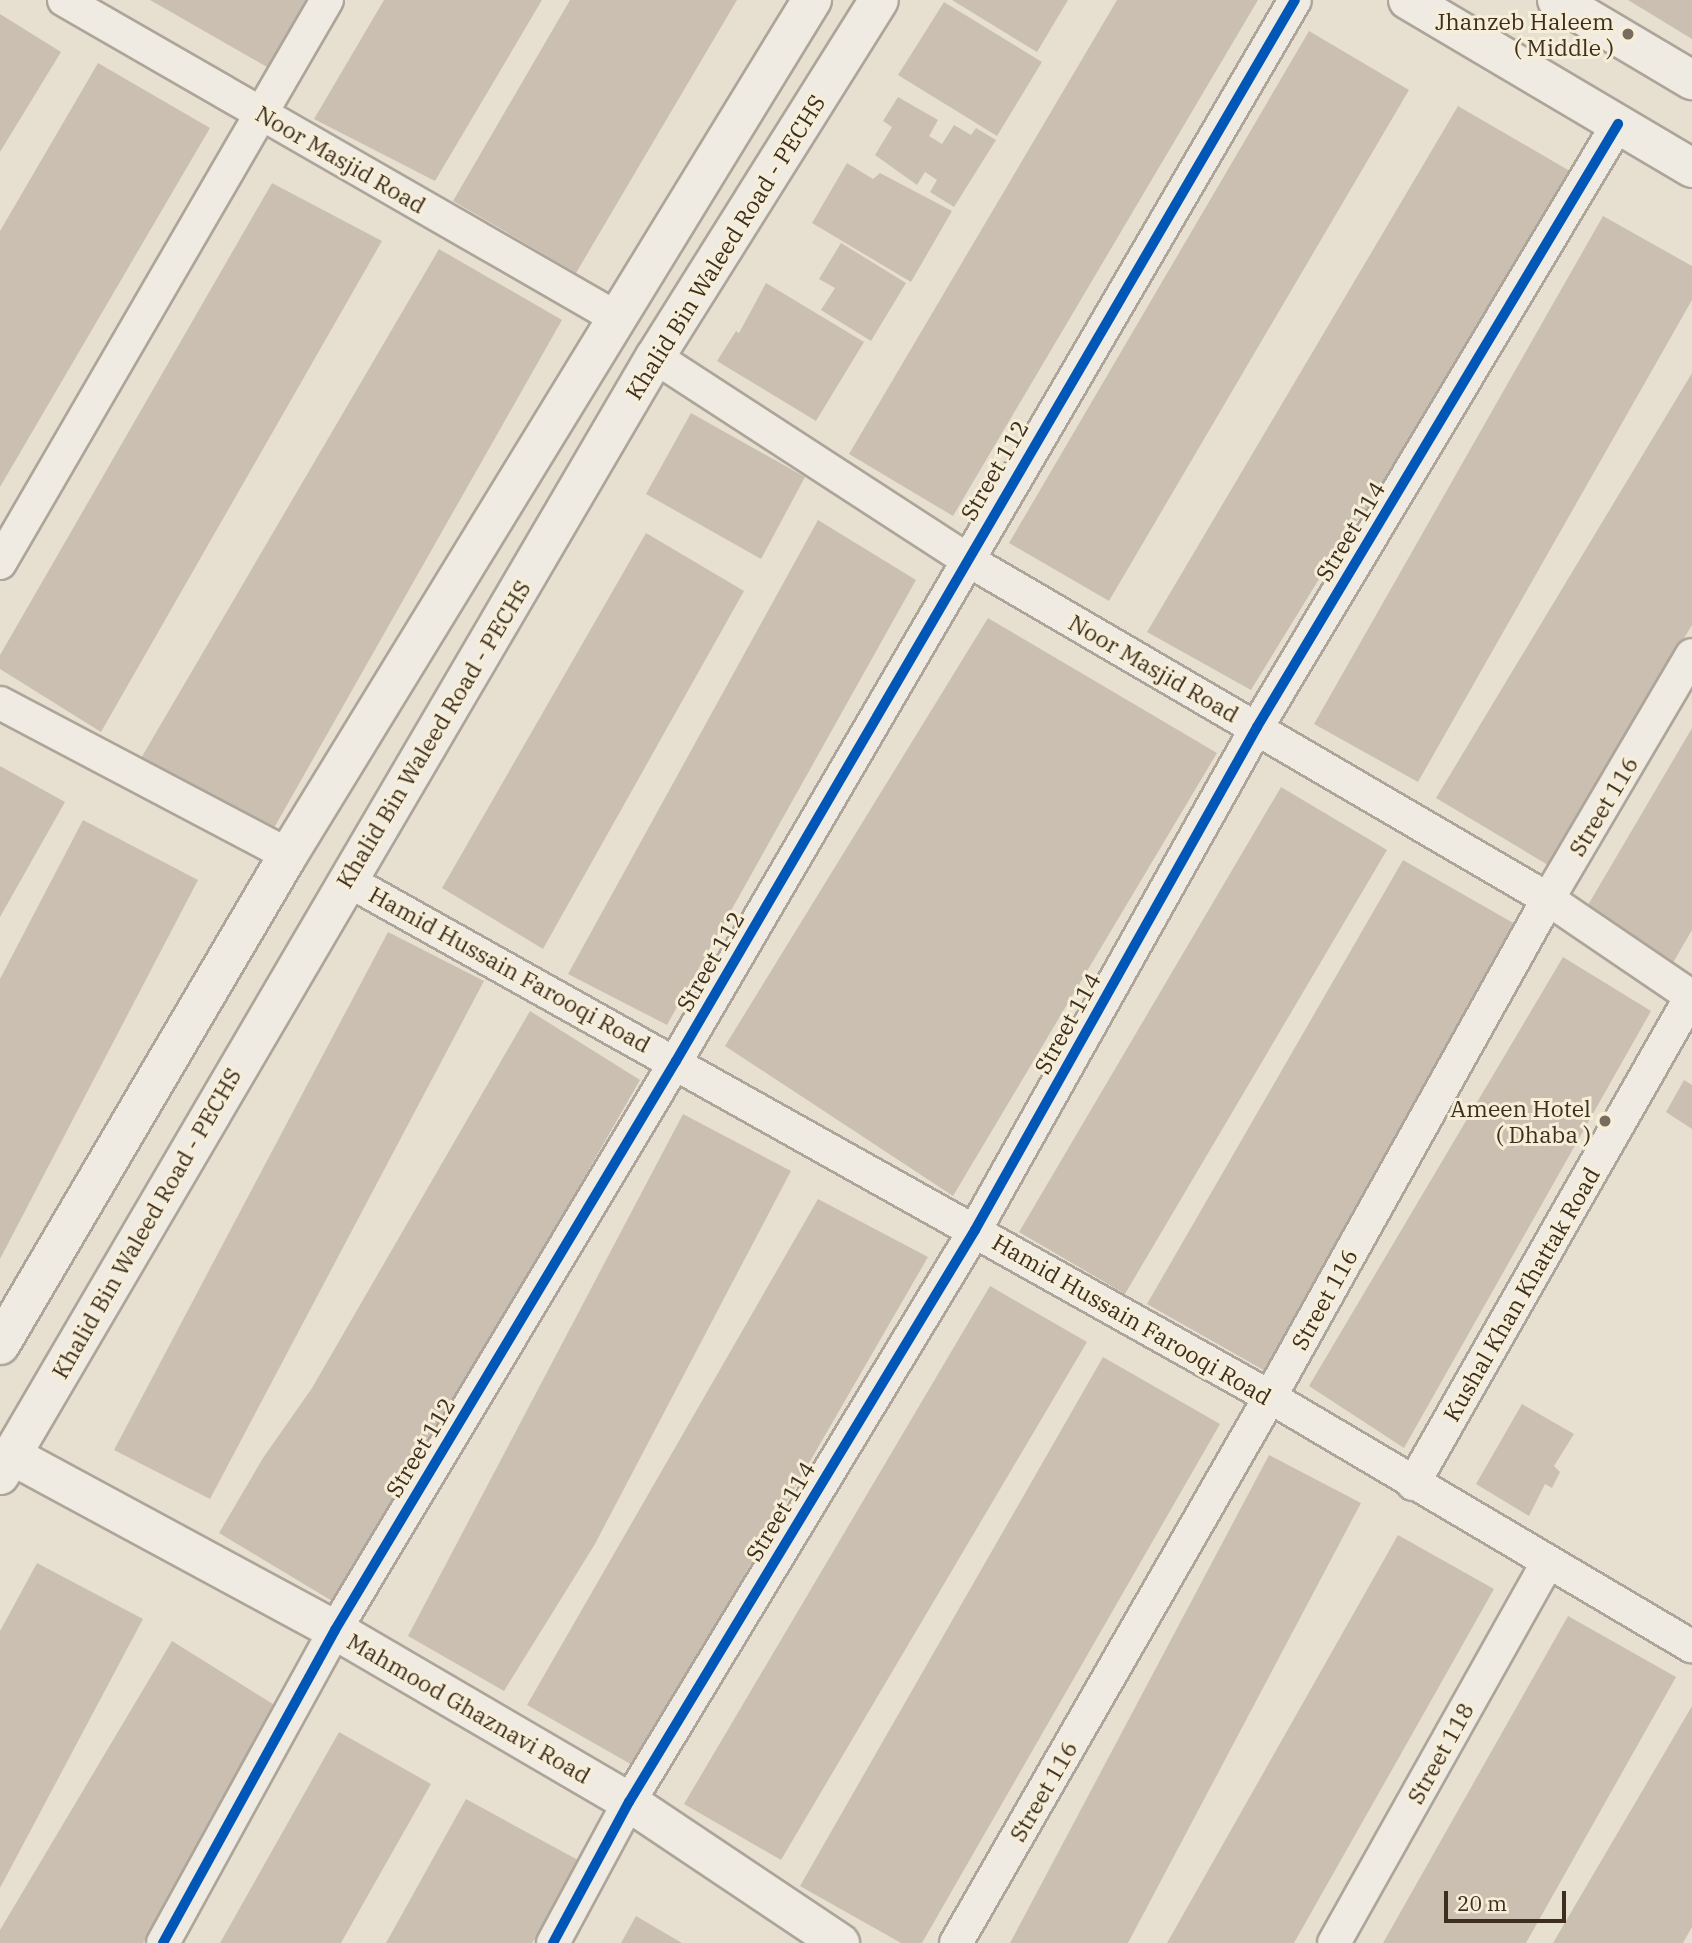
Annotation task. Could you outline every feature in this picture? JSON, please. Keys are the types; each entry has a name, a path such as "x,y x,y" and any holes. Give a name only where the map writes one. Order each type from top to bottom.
{"main road":[{"path":"0,1345 288,855 812,0"},
{"name":"Khalid Bin Waleed Road - PECHS","path":"6,1465 655,357 879,0"},
{"path":"1408,0 1692,167"},
{"path":"1569,3 1692,80"},
{"name":"Mahmood Ghaznavi Road","path":"6,1465 335,1630 629,1802 840,1943"}],"street":[{"name":"Noor Masjid Road","path":"64,0 617,318"},
{"path":"0,563 327,0"},
{"name":"Street 112","path":"163,1943 335,1630 676,1061 966,559 1295,0"},
{"name":"Street 114","path":"553,1943 629,1802 975,1230 1257,727 1618,124"},
{"name":"Noor Masjid Road","path":"655,357 966,559 1548,899 1692,996"},
{"name":"Street 116","path":"956,1943 1270,1397 1548,899 1692,655"},
{"path":"0,703 288,855"},
{"name":"Hamid Hussain Farooqi Road","path":"347,880 676,1061 1270,1397 1692,1647"},
{"name":"Kushal Khan Khattak Road","path":"1413,1484 1692,996"},
{"name":"Street 118","path":"1334,1943 1547,1563"}],"building":[{"path":"150,0 306,0 267,67"},
{"path":"384,0 542,0 435,181 314,119"},
{"path":"570,0 737,0 576,273 453,201"},
{"path":"952,0 1068,0 1037,52"},
{"path":"1117,0 1258,0 953,516 849,454"},
{"path":"1628,0 1692,0 1692,39"},
{"path":"944,2 1042,62 997,136 898,75"},
{"path":"0,14 61,52 0,152"},
{"path":"1309,31 1409,90 1109,601 1009,543"},
{"path":"98,63 210,128 0,487 0,231"},
{"path":"898,97 938,120 929,136 942,144 954,125 971,135 976,128 996,140 954,207 930,192 937,180 925,172 917,185 875,155 892,127 883,121"},
{"path":"1458,106 1575,174 1444,399 1343,540 1251,690 1147,632"},
{"path":"847,163 873,179 880,173 952,211 911,282 812,223"},
{"path":"272,183 382,241 101,732 0,669 0,655"},
{"path":"1603,216 1692,266 1692,300 1418,782 1314,724"},
{"path":"841,243 906,283 871,341 821,310 835,288 819,279"},
{"path":"439,249 562,320 270,835 137,765"},
{"path":"766,283 864,342 816,421 717,361 736,331 739,333"},
{"path":"1692,373 1692,625 1548,865 1436,798"},
{"path":"691,413 805,477 761,559 646,494"},
{"path":"818,520 916,580 667,1025 568,974"},
{"path":"646,533 744,591 543,949 442,888"},
{"path":"988,618 1217,753 953,1196 725,1046"},
{"path":"1692,728 1692,930 1667,973 1578,922"},
{"path":"0,766 65,802 0,917"},
{"path":"1281,787 1387,850 1125,1294 1019,1232"},
{"path":"83,820 198,880 0,1259 0,979"},
{"path":"1403,860 1522,928 1267,1372 1147,1304"},
{"path":"388,932 484,981 210,1499 114,1450"},
{"path":"1563,957 1651,1011 1404,1448 1309,1386"},
{"path":"530,1011 640,1080 425,1456 376,1526 332,1601 219,1533 263,1458 312,1388"},
{"path":"1684,1080 1692,1085 1692,1129 1666,1112"},
{"path":"683,1114 791,1171 595,1544 504,1691 408,1636"},
{"path":"818,1199 928,1257 634,1766 527,1705"},
{"path":"990,1286 1087,1342 781,1860 684,1804"},
{"path":"1103,1357 1220,1424 922,1943 901,1943 800,1886"},
{"path":"1522,1404 1574,1434 1554,1466 1560,1472 1552,1488 1545,1484 1529,1516 1476,1484"},
{"path":"1269,1455 1361,1503 1128,1943 1010,1943"},
{"path":"1398,1535 1494,1589 1294,1943 1167,1943"},
{"path":"37,1563 143,1619 0,1888 0,1631"},
{"path":"1568,1616 1676,1677 1526,1943 1383,1943"},
{"path":"172,1641 284,1711 143,1943 0,1943 0,1930"},
{"path":"1692,1706 1692,1927 1683,1943 1553,1943"},
{"path":"339,1732 431,1784 341,1943 220,1943"},
{"path":"466,1799 578,1860 537,1936 532,1943 386,1943"},
{"path":"636,1916 682,1943 621,1943"}],"cycle path":[{"path":"163,1943 335,1630 676,1061 1295,0"},
{"path":"553,1943 629,1802 975,1230 1257,727 1618,124"}],"place":[{"name":"Jhanzeb Haleem ( Middle )","path":"1628,34"},
{"name":"Ameen Hotel ( Dhaba )","path":"1605,1121"}]}
